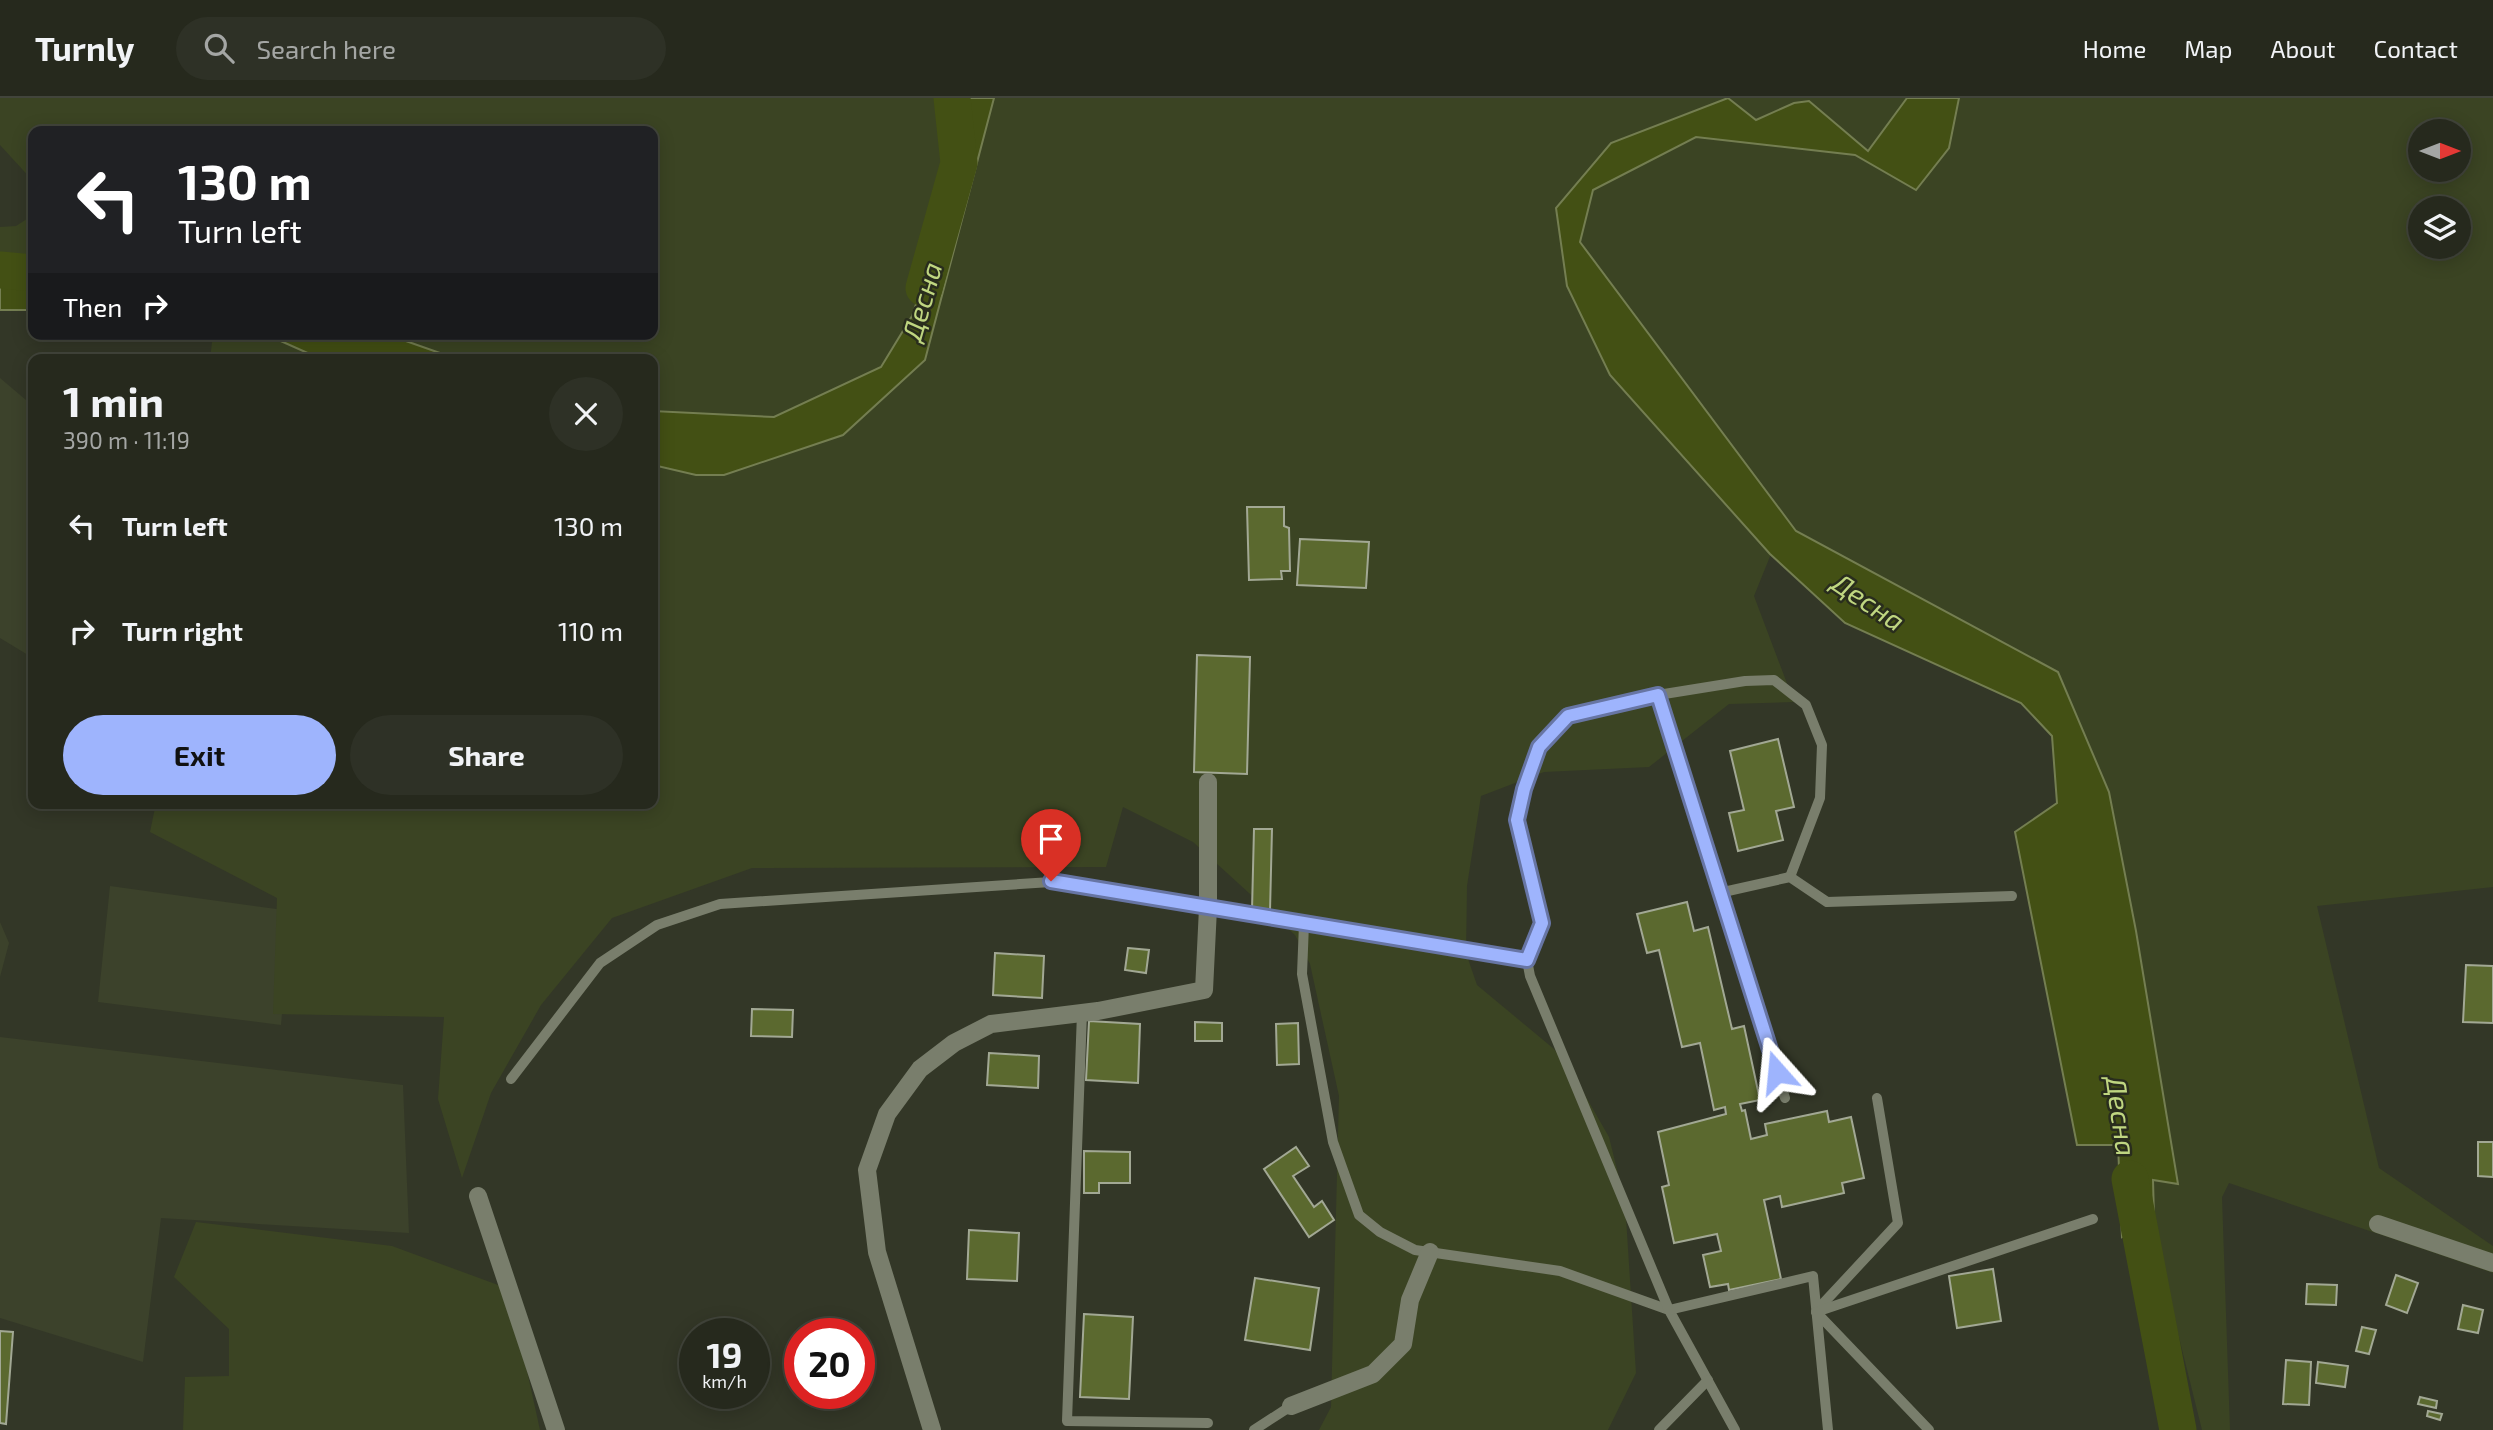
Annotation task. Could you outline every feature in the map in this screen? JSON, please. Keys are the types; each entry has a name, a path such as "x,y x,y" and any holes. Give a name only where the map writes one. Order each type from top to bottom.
{"street":[{"path":"932,1430 877,1252 867,1170 887,1114 920,1069 954,1043 991,1024 1082,1013 1204,990 1208,908 1208,782"},
{"path":"478,1196 556,1430"},
{"path":"2378,1224 2493,1263"},
{"path":"1291,1406 1373,1374 1404,1345 1410,1300 1430,1252"}],"lane":[{"path":"1735,1430 1669,1310 1530,976 1527,960 1542,923 1517,820 1524,789 1539,747 1568,716 1658,695 1745,681 1774,680 1806,705 1822,745 1819,798 1790,877"},
{"path":"1658,695 1785,1098"},
{"path":"1719,893 1790,877 1827,902 2012,895"},
{"path":"511,1079 600,963 657,925 720,904 1051,881 1527,960"},
{"path":"1304,924 1302,974 1328,1116 1333,1142 1359,1215 1380,1232 1415,1250 1560,1271 1669,1310 1812,1276 1828,1430"},
{"path":"1082,1013 1067,1421 1208,1423"},
{"path":"1816,1311 1898,1223 1877,1098"},
{"path":"1816,1311 2093,1219"},
{"path":"1816,1311 1929,1430"},
{"path":"1659,1430 1708,1380"},
{"path":"1254,1430 1291,1406"}],"shaded area":[{"path":"0,98 959,98 958,180 912,316 881,367 774,417 658,411 658,354 443,354 403,340 658,340 658,126 28,126 28,176 0,145"},
{"path":"994,98 1728,98 1611,143 1556,208 1567,286 1610,375 1771,554 1754,596 1794,702 1729,704 1649,767 1544,772 1481,796 1467,886 1466,953 1477,985 1554,1049 1574,1076 1609,1137 1625,1202 1636,1373 1608,1430 1319,1430 1331,1407 1339,1096 1310,964 1295,935 1193,842 1123,807 1106,867 752,868 612,918 541,1005 491,1093 462,1178 438,1099 444,1017 273,1014 277,898 150,832 155,809 658,809 658,466 696,475 724,475 843,435 924,360"},
{"path":"1730,98 1907,98 1869,151 1809,101 1794,103 1756,120"},
{"path":"1959,98 2493,98 2493,887 2317,906 2379,1168 2493,1246 2493,1273 2229,1183 2222,1197 2230,1430 2202,1430 2160,1261 2154,1217 2153,1179 2177,1183 2058,672 1796,531 1580,242 1593,190 1695,137 1855,155 1916,190 1949,148"},
{"path":"28,218 28,280 0,283 0,227 16,226"},
{"path":"212,340 278,340 310,354 211,354"},
{"path":"0,378 28,402 28,655 0,638"},
{"path":"110,886 291,911 281,1025 98,1002"},
{"path":"0,922 9,943 0,977"},
{"path":"0,1037 403,1085 409,1233 161,1218 143,1362 0,1318"},
{"path":"196,1222 392,1246 509,1289 540,1430 183,1430 185,1377 229,1376 229,1329 174,1277"}],"water":[{"path":"959,98 994,98 925,360 843,435 724,475 696,475 658,466 658,411 774,417 881,367 912,316 958,180"},
{"path":"1728,98 1756,120 1794,103 1809,101 1868,151 1907,98 1959,98 1949,148 1916,190 1855,155 1696,137 1593,190 1580,242 1796,531 2058,672 2109,792 2136,931 2178,1184 2153,1180 2154,1217 2122,1237 2118,1145 2077,1145 2015,832 2057,803 2052,736 2021,703 1845,623 1770,554 1610,375 1567,286 1556,208 1611,143"},
{"path":"28,280 28,310 0,310 0,283"},
{"path":"278,340 403,340 443,354 310,354"}],"building":[{"path":"1247,507 1284,507 1284,526 1289,528 1290,571 1281,571 1282,579 1249,580"},
{"path":"1300,539 1369,542 1366,588 1297,585"},
{"path":"1197,655 1250,657 1247,774 1194,772"},
{"path":"1778,739 1794,807 1776,811 1783,840 1738,851 1729,813 1744,810 1730,751"},
{"path":"1254,829 1272,829 1270,911 1252,910"},
{"path":"1687,902 1694,931 1708,927 1732,1029 1744,1026 1760,1100 1740,1104 1742,1111 1745,1110 1751,1139 1767,1135 1765,1124 1827,1111 1829,1122 1851,1117 1864,1178 1842,1183 1844,1193 1782,1207 1780,1196 1764,1200 1781,1279 1729,1290 1728,1284 1710,1287 1703,1255 1721,1251 1717,1234 1674,1243 1662,1187 1669,1185 1658,1132 1726,1114 1725,1107 1714,1110 1700,1043 1682,1047 1659,950 1647,953 1637,914"},
{"path":"1128,948 1149,950 1146,973 1125,970"},
{"path":"995,953 1044,956 1042,998 993,995"},
{"path":"2466,965 2493,966 2493,1023 2463,1022"},
{"path":"752,1009 793,1010 792,1037 751,1036"},
{"path":"1089,1021 1140,1024 1138,1083 1086,1080"},
{"path":"1195,1022 1222,1023 1222,1041 1195,1041"},
{"path":"1298,1023 1299,1064 1277,1065 1276,1024"},
{"path":"989,1053 1039,1056 1038,1088 987,1085"},
{"path":"2478,1142 2493,1142 2493,1177 2478,1176"},
{"path":"1296,1147 1309,1166 1293,1176 1314,1207 1322,1201 1334,1220 1309,1237 1264,1169"},
{"path":"1084,1151 1130,1152 1130,1183 1099,1183 1099,1193 1084,1193"},
{"path":"969,1230 1019,1233 1017,1281 967,1279"},
{"path":"1993,1269 2001,1321 1957,1328 1949,1276"},
{"path":"2396,1275 2418,1283 2407,1313 2386,1305"},
{"path":"1255,1278 1319,1288 1310,1350 1245,1340"},
{"path":"2307,1284 2337,1285 2336,1305 2306,1304"},
{"path":"2463,1305 2483,1310 2478,1333 2458,1329"},
{"path":"1084,1314 1133,1317 1129,1399 1080,1397"},
{"path":"2362,1327 2376,1330 2369,1354 2356,1351"},
{"path":"0,1331 13,1332 6,1424 0,1423"},
{"path":"2286,1360 2311,1362 2309,1405 2283,1404"},
{"path":"2318,1362 2348,1366 2345,1387 2316,1383"},
{"path":"2420,1397 2437,1401 2436,1408 2418,1404"},
{"path":"2428,1411 2442,1414 2440,1420 2427,1416"}],"waterway":[{"name":"Десна","path":"924,288 959,163 952,98"},
{"name":"Десна","path":"0,270 28,273"},
{"name":"Десна","path":"2130,1179 2178,1430"}],"route":[{"path":"1051,881 1527,960 1542,923 1517,820 1524,789 1539,747 1568,716 1658,695 1777,1072"}]}
